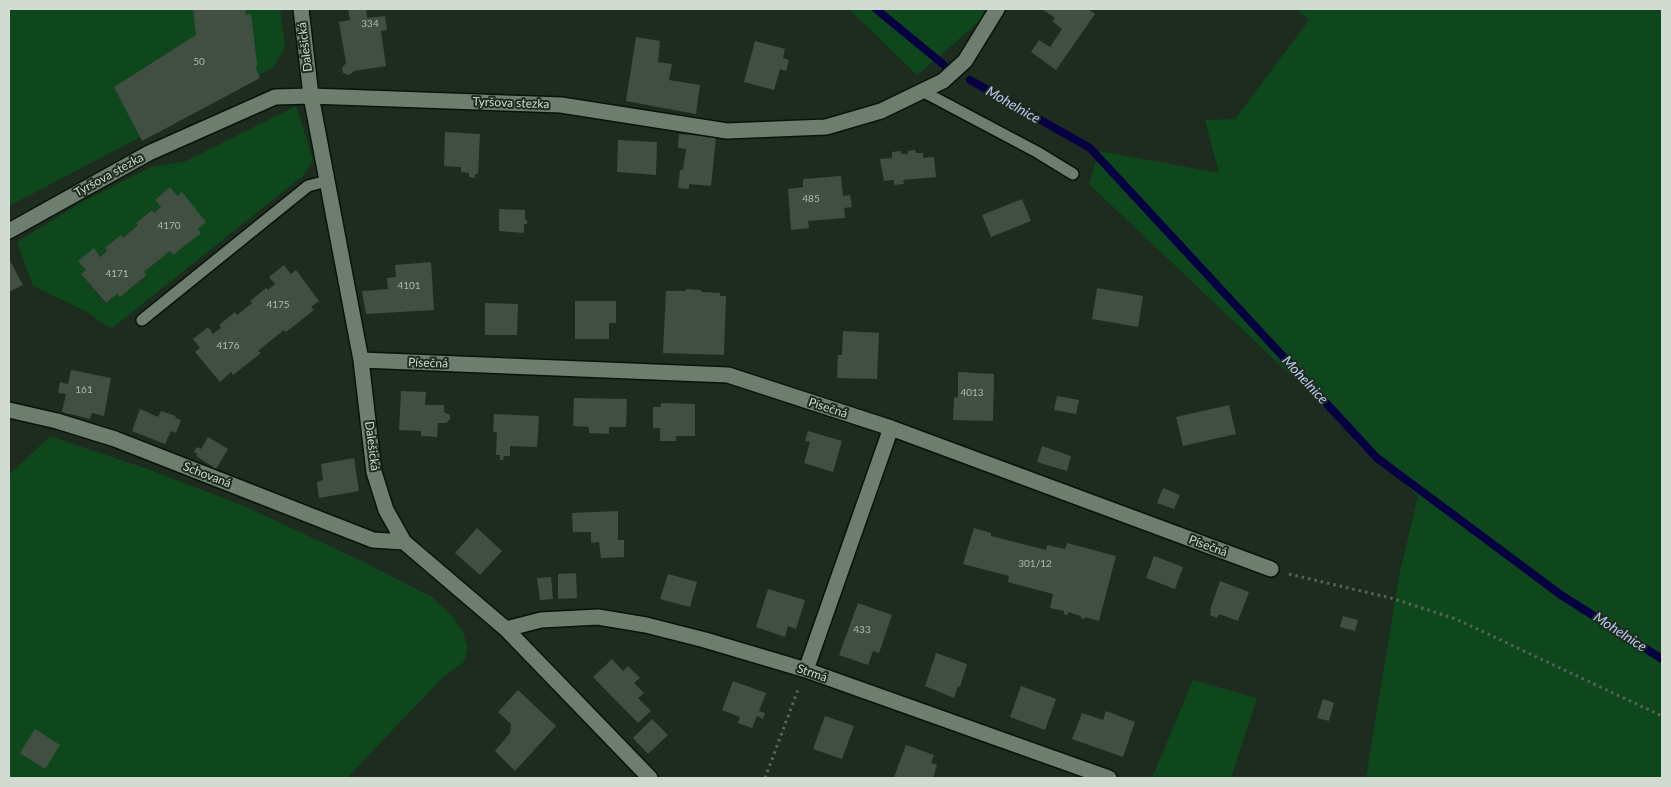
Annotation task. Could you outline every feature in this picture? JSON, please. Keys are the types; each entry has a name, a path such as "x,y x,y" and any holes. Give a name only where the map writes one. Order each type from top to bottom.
{"street":[{"name":"Dalešická","path":"300,9 310,96 362,360 374,472 386,510 404,542 506,629 650,778"},
{"name":"Tyršova stezka","path":"9,231 149,153 275,97 310,96 561,105 727,131 826,127 881,111 943,81 965,61 997,9"},
{"name":"Písečná","path":"362,360 728,375 891,428 1271,569"},
{"name":"Schovaná","path":"9,410 57,421 115,439 373,540 404,542"},
{"path":"806,670 891,428"},
{"name":"Strmá","path":"506,629 541,620 598,617 663,629 806,670 1109,778"}],"lane":[{"path":"922,91 977,119 1072,174"},
{"path":"142,320 308,186 327,181"}],"path":[{"path":"1271,569 1391,598 1456,619 1662,716"},
{"path":"765,778 806,670"}],"green space":[{"path":"9,9 280,9 285,47 274,67 9,206"},
{"path":"849,9 986,9 981,19 917,75"},
{"path":"1297,9 1662,9 1662,778 1366,778 1399,576 1418,496 1089,184 1099,151 1219,173 1205,120 1235,119 1309,20"},
{"path":"296,106 313,160 304,175 111,329 87,312 33,286 17,242 82,202 151,167 186,161","holes":["169,188 177,196 182,192 205,222 198,229 200,233 173,255 170,251 144,272 147,276 120,297 117,294 105,303 81,274 86,270 79,261 94,249 100,257 121,236 123,238 138,225 136,223 151,210 154,213 161,207 155,200"]},
{"path":"50,436 145,468 244,506 364,562 432,597 453,617 463,632 468,648 464,662 442,678 347,778 9,778 9,475"},
{"path":"1193,680 1257,698 1231,778 1152,778"}],"building":[{"path":"193,9 245,9 246,15 251,14 256,68 260,78 142,141 114,87 196,35"},
{"path":"348,9 366,9 367,18 385,16 387,30 381,31 386,66 354,71 349,75 343,73 342,68 346,63 339,22 350,20"},
{"path":"1042,9 1088,9 1095,14 1056,70 1031,52 1039,40 1050,47 1062,29 1052,21 1055,18"},
{"path":"636,37 660,41 658,62 672,64 669,80 700,85 696,114 626,101"},
{"path":"755,41 785,49 783,58 789,60 786,71 780,69 774,90 744,82"},
{"path":"445,132 480,134 478,174 475,174 475,178 469,177 469,173 461,172 461,167 444,166"},
{"path":"679,134 716,137 711,186 689,184 689,189 678,188 680,170 683,170 686,149 678,148"},
{"path":"618,140 657,142 656,175 617,172"},
{"path":"915,150 916,153 923,153 923,158 934,157 936,177 903,180 904,184 894,185 894,180 884,181 880,159 892,158 892,152 901,151 901,154 908,154 908,151"},
{"path":"841,176 843,196 850,195 852,207 844,208 845,218 808,221 809,228 791,230 788,189 803,187 803,179"},
{"path":"170,187 177,196 182,192 206,222 198,229 201,233 173,255 170,251 144,272 147,275 120,297 117,294 106,303 81,274 86,270 78,261 94,248 100,257 107,251 105,248 121,235 123,238 138,225 136,223 152,210 154,213 161,207 155,200"},
{"path":"1022,199 1031,221 991,237 982,215"},
{"path":"499,209 525,210 527,224 524,224 524,233 499,231"},
{"path":"9,259 23,285 9,292"},
{"path":"431,262 434,310 366,314 362,291 388,289 387,278 396,277 395,265"},
{"path":"284,265 291,274 296,270 319,301 311,307 314,310 286,332 284,330 258,351 261,353 233,375 231,372 220,382 195,352 200,348 193,339 208,327 213,334 221,328 219,325 235,312 237,315 266,288 268,290 275,284 269,277"},
{"path":"1097,288 1143,296 1138,327 1092,319"},
{"path":"686,289 720,293 720,296 726,296 724,355 663,353 666,291 686,291"},
{"path":"575,301 616,301 616,323 609,323 609,339 575,339"},
{"path":"485,303 518,304 517,335 485,335"},
{"path":"843,331 879,333 877,379 837,378 838,355 842,355"},
{"path":"71,370 111,378 104,416 92,413 90,419 62,412 66,394 58,393 60,382 68,384"},
{"path":"958,372 994,374 993,421 953,420 954,397 958,398"},
{"path":"401,391 426,392 425,405 444,405 444,412 450,415 450,419 446,423 438,423 437,437 421,436 421,431 399,430"},
{"path":"1057,396 1079,400 1076,414 1054,410"},
{"path":"574,398 627,399 626,427 609,427 609,434 589,433 589,427 573,426"},
{"path":"661,403 695,404 695,436 676,436 676,441 660,441 660,428 653,428 653,407 661,407"},
{"path":"1229,405 1236,434 1183,446 1176,417"},
{"path":"140,409 158,417 161,411 176,416 175,418 181,420 176,433 171,431 165,444 132,431"},
{"path":"494,414 539,416 537,447 510,446 510,456 504,456 503,460 500,460 500,455 496,455 497,432 493,432"},
{"path":"808,431 842,441 833,472 804,463 810,442 805,441"},
{"path":"208,437 228,449 216,469 196,456 198,454 194,452 197,447 201,449"},
{"path":"1042,446 1071,456 1067,471 1037,462"},
{"path":"354,458 359,491 319,498 317,482 323,480 321,464"},
{"path":"1163,488 1180,495 1174,509 1157,503"},
{"path":"618,511 618,540 624,540 624,557 601,558 599,542 591,543 591,532 573,532 572,513"},
{"path":"477,528 502,551 480,575 455,553"},
{"path":"974,528 991,533 991,536 1046,550 1047,545 1065,549 1067,543 1116,556 1099,621 1085,617 1085,619 1081,618 1081,616 1068,612 1068,615 1064,614 1064,611 1050,608 1053,594 1008,582 1009,576 963,564"},
{"path":"1154,556 1183,567 1175,589 1146,578"},
{"path":"576,573 577,598 558,599 558,574"},
{"path":"668,574 697,582 690,607 660,599"},
{"path":"551,577 553,599 540,600 537,578"},
{"path":"1220,581 1249,592 1238,621 1219,614 1217,618 1210,615"},
{"path":"768,589 805,600 796,629 788,626 785,637 756,627"},
{"path":"858,603 892,615 879,653 873,651 868,665 839,655"},
{"path":"1343,616 1358,620 1355,631 1340,627"},
{"path":"936,653 967,664 960,687 958,686 954,698 925,686"},
{"path":"612,659 623,671 628,666 640,678 634,683 644,693 638,698 651,711 638,723 593,677"},
{"path":"733,681 766,693 759,711 765,713 763,719 757,716 752,728 738,723 740,717 722,710"},
{"path":"1021,686 1056,699 1045,730 1010,717"},
{"path":"518,690 556,726 515,771 495,751 510,733 511,724 498,712"},
{"path":"1323,699 1334,703 1329,721 1317,718"},
{"path":"1106,711 1135,722 1123,757 1072,739 1082,713 1103,720"},
{"path":"825,716 854,726 842,759 813,749"},
{"path":"652,719 668,735 648,754 633,738"},
{"path":"35,729 60,745 45,769 20,753"},
{"path":"906,745 934,755 931,763 937,765 933,778 894,777"}],"waterway":[{"name":"Mohelnice","path":"876,9 944,65"},
{"name":"Mohelnice","path":"970,80 1090,148 1377,458 1561,595 1662,659"}]}
